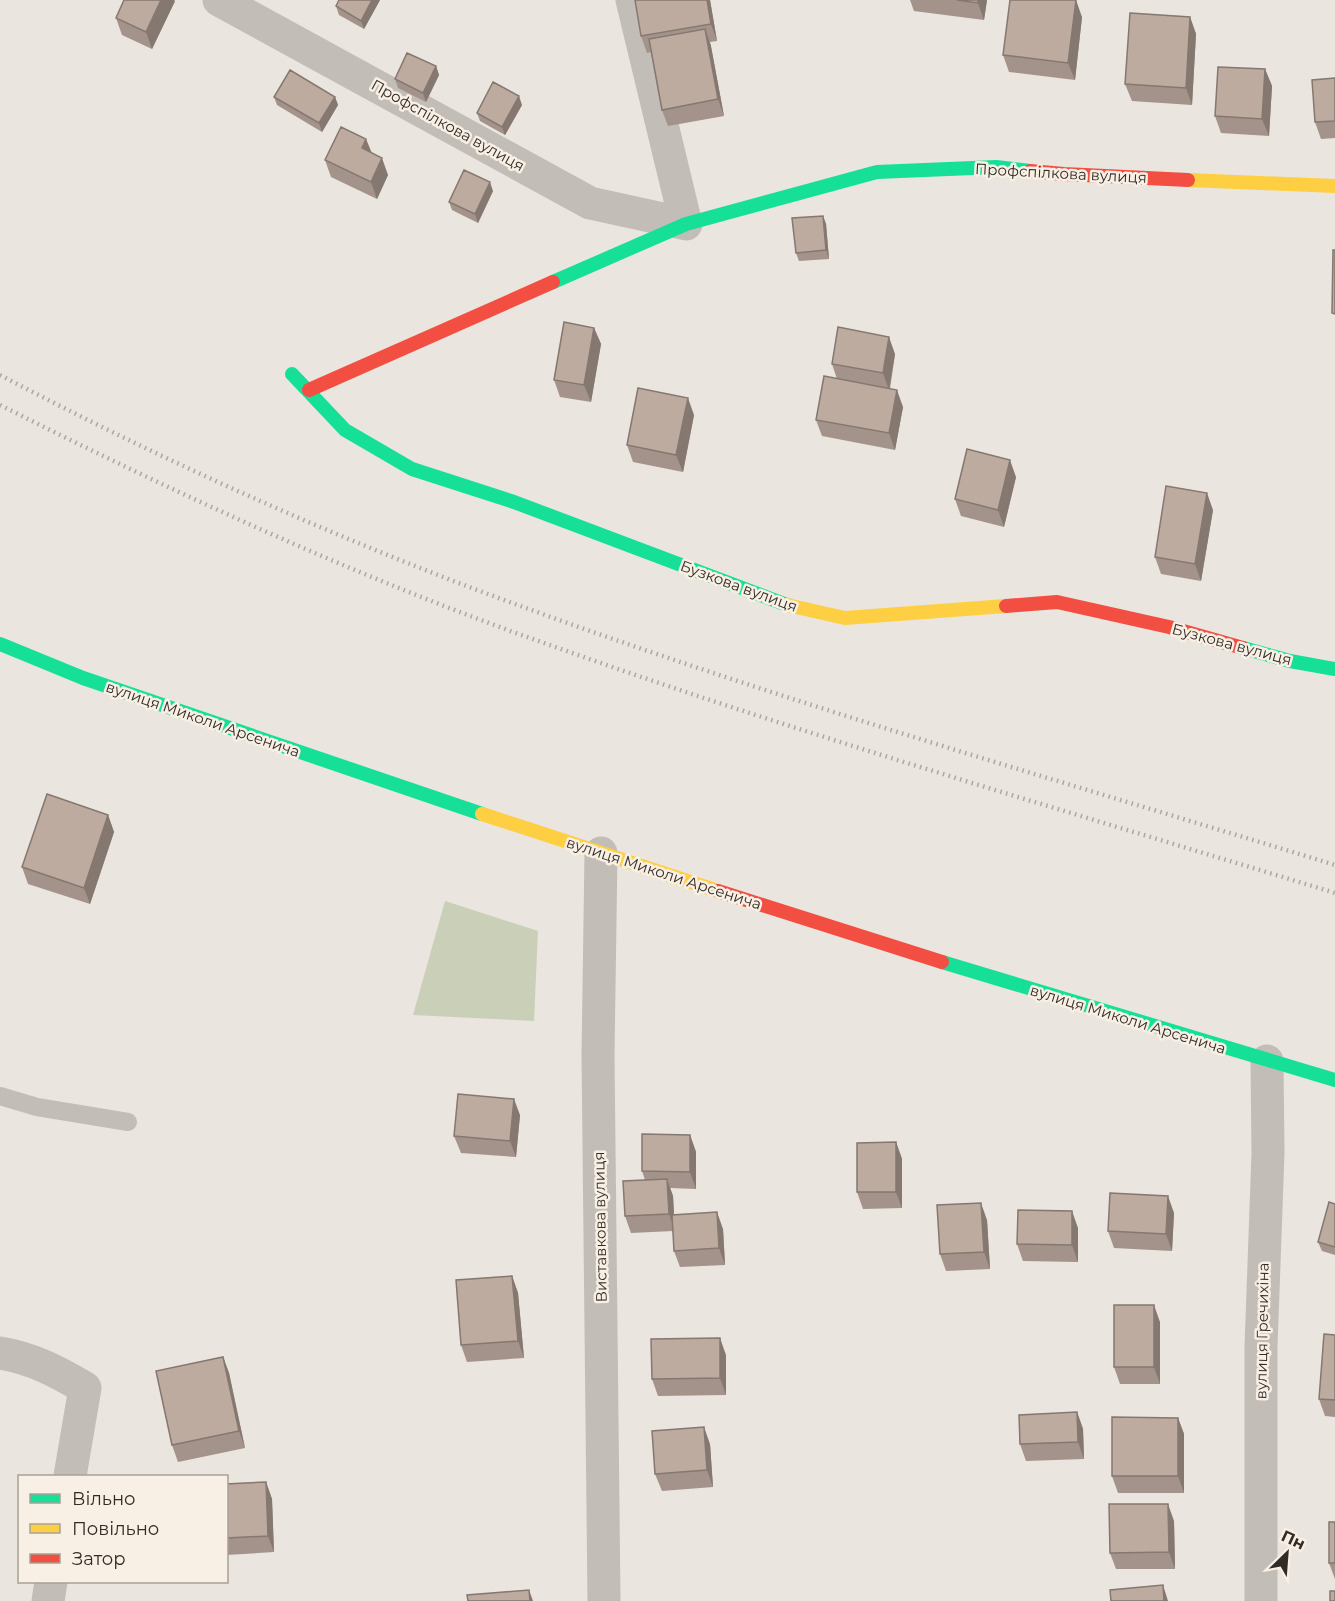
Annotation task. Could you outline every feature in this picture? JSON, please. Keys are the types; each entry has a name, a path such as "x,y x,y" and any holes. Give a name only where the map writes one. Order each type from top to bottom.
{"street":[{"name":"Профспілкова вулиця","path":"219,0 590,203 686,224"},
{"path":"632,0 686,224"},
{"name":"Профспілкова вулиця","path":"309,390 686,224 877,172 996,167 1064,174 1335,186"},
{"name":"Бузкова вулиця","path":"292,374 345,430 411,469 514,502 785,605 845,618 1057,602 1169,627 1290,661 1335,669"},
{"name":"вулиця Миколи Арсенича","path":"0,644 94,681 601,853 934,960 1335,1080"},
{"name":"Виставкова вулиця","path":"601,853 598,1055 603,1601"},
{"name":"вулиця Гречихіна","path":"1261,1601 1261,1347 1268,1153 1267,1061"},
{"path":"0,1353 14,1355 54,1369 85,1388 70,1475"},
{"path":"48,1601 51,1583"}],"lane":[{"path":"0,1095 37,1107 128,1122"}],"green space":[{"path":"445,901 538,931 534,1021 413,1015"}],"building":[{"path":"124,0 161,0 146,32 116,18"},
{"path":"339,0 372,0 361,21 336,6"},
{"path":"635,0 707,0 711,24 641,36"},
{"path":"957,0 978,0 978,3"},
{"path":"1010,0 1076,0 1068,63 1003,55"},
{"path":"1130,13 1190,17 1186,88 1125,84"},
{"path":"705,29 718,99 662,110 649,39"},
{"path":"407,53 436,66 423,93 395,79"},
{"path":"1218,67 1265,69 1262,119 1215,116"},
{"path":"290,70 335,97 319,123 274,97"},
{"path":"1335,78 1335,121 1315,122 1312,80"},
{"path":"493,82 519,96 502,127 477,113"},
{"path":"341,127 366,139 362,148 382,158 371,182 325,160"},
{"path":"464,170 490,182 475,214 449,202"},
{"path":"823,216 826,250 796,253 792,218"},
{"path":"1333,250 1335,250 1335,314 1332,313"},
{"path":"564,322 594,328 584,385 554,380"},
{"path":"838,327 889,337 883,373 832,364"},
{"path":"824,376 897,390 889,433 816,420"},
{"path":"638,388 688,398 676,455 627,445"},
{"path":"967,449 1010,460 998,510 955,499"},
{"path":"1166,486 1207,493 1195,564 1155,557"},
{"path":"47,794 108,815 84,888 22,867"},
{"path":"458,1094 514,1099 510,1141 454,1136"},
{"path":"642,1134 690,1135 690,1172 642,1171"},
{"path":"896,1142 896,1192 857,1192 857,1143"},
{"path":"667,1179 669,1214 625,1216 623,1181"},
{"path":"1110,1193 1168,1196 1166,1234 1108,1231"},
{"path":"1329,1202 1335,1204 1335,1247 1318,1242"},
{"path":"981,1203 984,1252 940,1254 937,1205"},
{"path":"1018,1210 1072,1211 1072,1245 1017,1244"},
{"path":"717,1212 719,1248 674,1251 672,1215"},
{"path":"512,1276 518,1341 461,1345 456,1280"},
{"path":"1114,1305 1154,1305 1154,1367 1114,1367"},
{"path":"1324,1334 1335,1335 1335,1400 1319,1399"},
{"path":"720,1338 720,1378 652,1379 651,1339"},
{"path":"223,1357 239,1431 172,1445 156,1371"},
{"path":"1077,1412 1078,1442 1020,1444 1019,1415"},
{"path":"1112,1417 1178,1418 1178,1476 1112,1476"},
{"path":"704,1427 707,1470 655,1474 652,1431"},
{"path":"266,1482 268,1536 228,1538 228,1484"},
{"path":"1109,1504 1168,1504 1169,1552 1110,1553"},
{"path":"1329,1522 1335,1522 1335,1563 1329,1563"},
{"path":"1163,1585 1164,1601 1111,1601 1110,1590"},
{"path":"529,1590 530,1601 468,1601 467,1595"},
{"path":"1330,1591 1335,1591 1335,1601 1330,1601"}],"railway":[{"path":"0,375 182,466 244,494 369,548 496,597 808,704 1335,865"},
{"path":"0,405 268,533 405,590 544,643 839,742 1335,893"}],"traffic: fast":[{"path":"553,282 686,224 877,172 996,167 1030,171"},
{"path":"292,374 345,430 412,469 514,502 787,605"},
{"path":"0,644 83,678 482,814"},
{"path":"1243,648 1290,661 1335,669"},
{"path":"942,962 1335,1080"}],"traffic: slow":[{"path":"1188,180 1335,186"},
{"path":"787,605 845,618 1006,606"},
{"path":"482,814 718,891"}],"traffic: jam":[{"path":"1030,171 1188,180"},
{"path":"309,390 553,282"},
{"path":"1006,606 1057,602 1169,627 1243,648"},
{"path":"718,891 942,962"}]}
